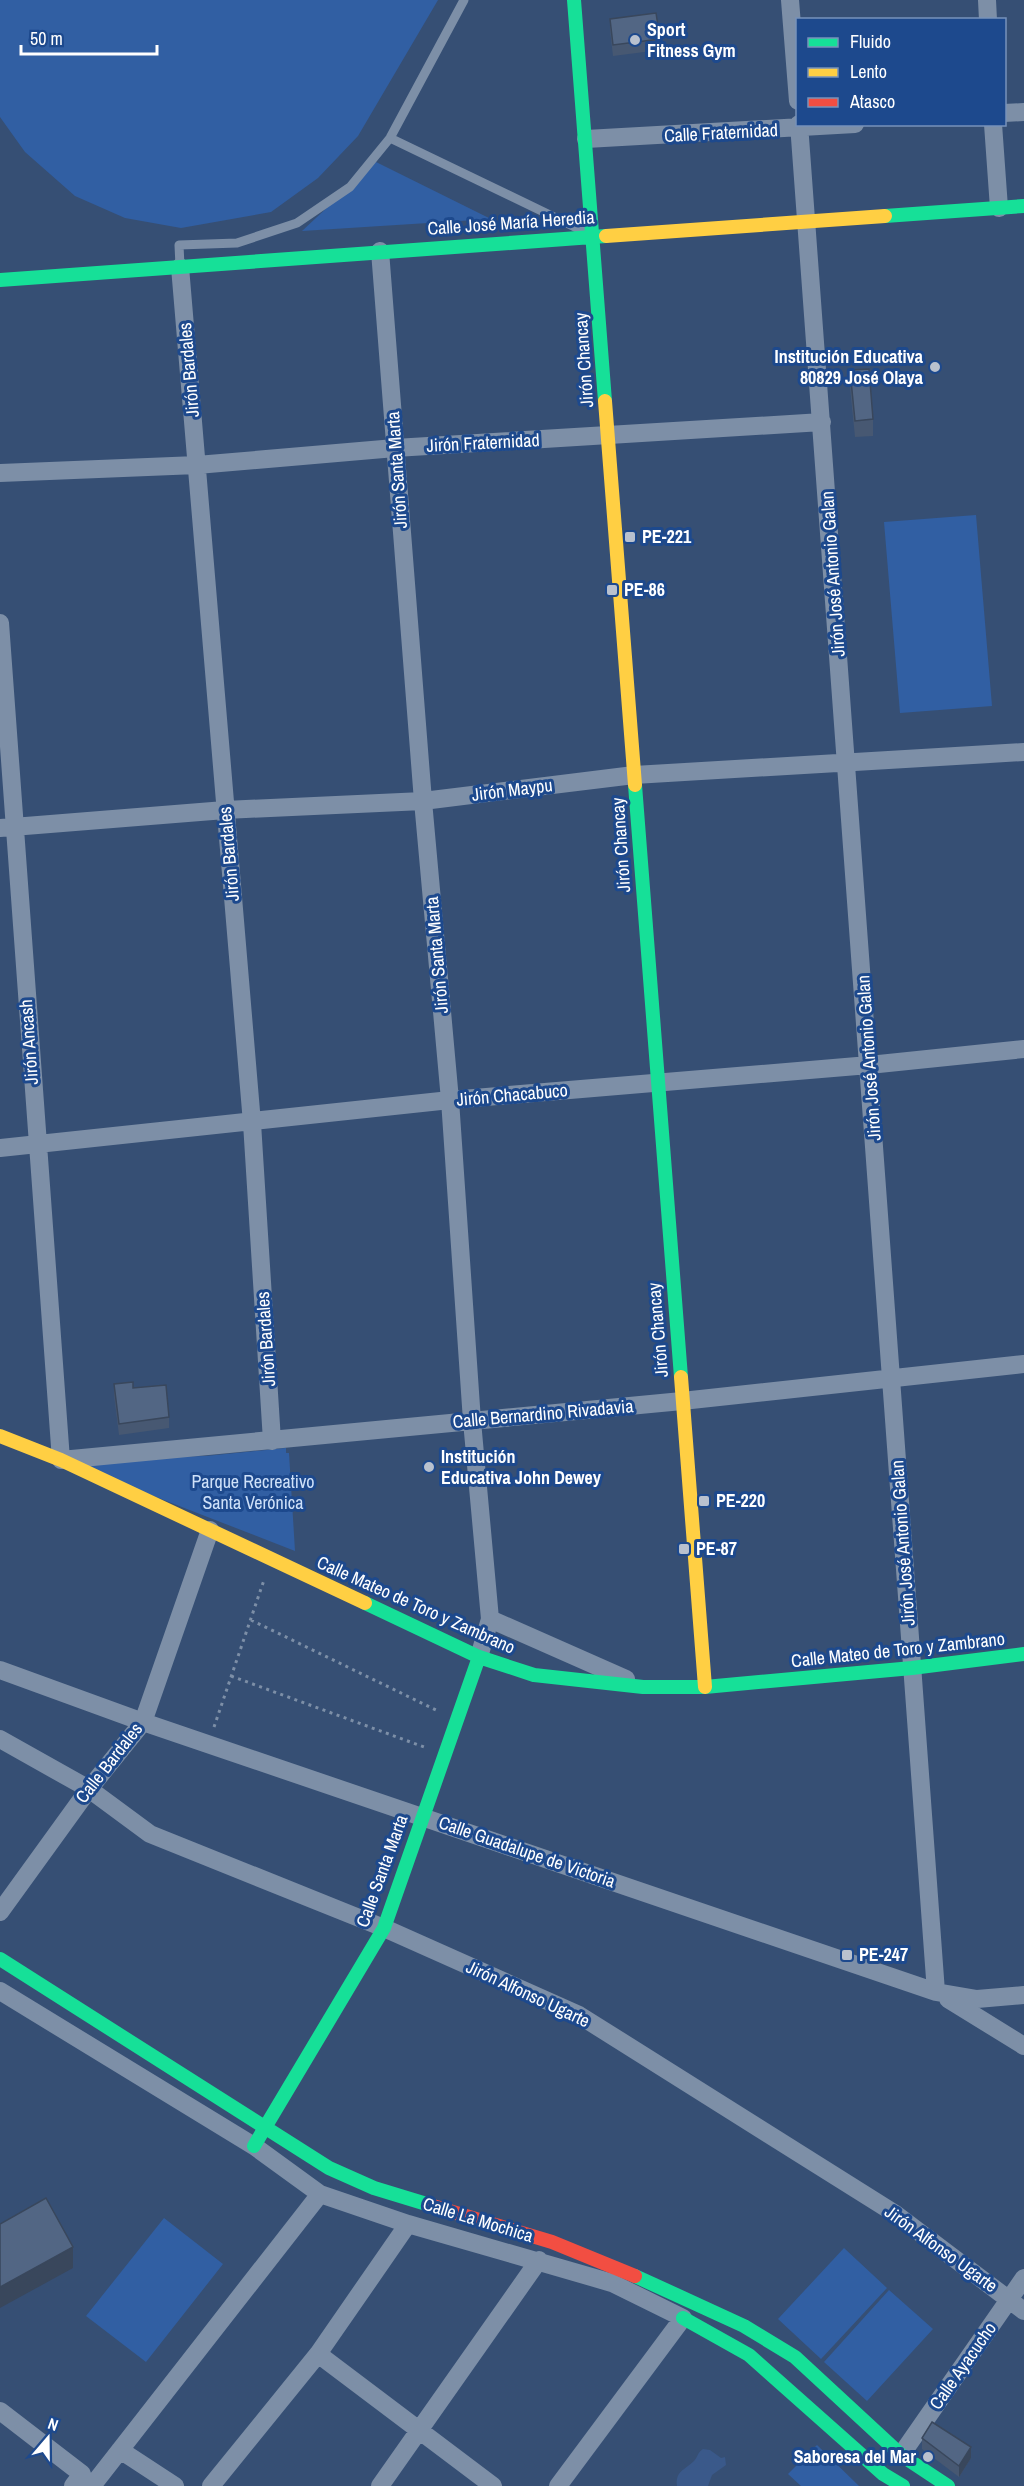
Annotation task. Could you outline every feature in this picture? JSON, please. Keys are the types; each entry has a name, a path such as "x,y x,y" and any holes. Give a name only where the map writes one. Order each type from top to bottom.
{"street":[{"name":"Jirón Chancay","path":"574,0 656,1082 705,1687"},
{"path":"790,0 796,76"},
{"path":"987,0 988,18"},
{"path":"1006,113 1024,112"},
{"name":"Calle Fraternidad","path":"586,139 818,126"},
{"path":"993,126 999,208"},
{"name":"Jirón José Antonio Galan","path":"799,127 936,1992"},
{"name":"Calle José María Heredia","path":"0,280 1024,206"},
{"name":"Jirón Santa Marta","path":"380,251 423,801 450,1100 472,1420 490,1619 479,1657"},
{"name":"Jirón Bardales","path":"180,267 252,1123 272,1441"},
{"name":"Jirón Fraternidad","path":"0,472 197,465 395,448 822,422"},
{"name":"Jirón Ancash","path":"0,623 7,827 36,1145 61,1460"},
{"name":"Jirón Maypu","path":"7,827 225,810 423,801 633,775 847,760 1024,752"},
{"name":"Jirón Chacabuco","path":"0,1148 252,1123 450,1100 869,1065 1024,1049"},
{"name":"Calle Bernardino Rivadavia","path":"61,1460 682,1401 1024,1364"},
{"name":"Calle Mateo de Toro y Zambrano","path":"0,1436 61,1460 479,1657 534,1676 643,1687 705,1687 912,1668 1024,1654"},
{"name":"Calle Bardales","path":"0,1912 89,1789 143,1722 210,1530"},
{"path":"490,1619 643,1687"},
{"name":"Calle Santa Marta","path":"254,2146 384,1928 479,1657"},
{"name":"Calle Guadalupe de Victoria","path":"0,1670 143,1722 936,1992 964,1998 991,1999 1024,1995"},
{"name":"Jirón Alfonso Ugarte","path":"0,1738 89,1789 150,1834 384,1928 579,2015 894,2213 1017,2305"},
{"name":"Calle La Mochica","path":"0,1959 329,2168 374,2188 552,2242 647,2281 744,2326 795,2357 901,2455 948,2486"},
{"name":"Calle La Mochica","path":"0,1991 254,2146 320,2194 408,2224 539,2260 612,2283 683,2318 749,2355 883,2474 903,2486"},
{"path":"936,1992 984,2019 1024,2046"},
{"path":"984,2019 991,1999"},
{"path":"92,2486 320,2194"},
{"path":"211,2486 318,2354 408,2224"},
{"path":"380,2486 421,2431 539,2260"},
{"name":"Calle Ayacucho","path":"901,2455 1017,2305 1024,2278"},
{"path":"558,2486 683,2318"},
{"path":"318,2354 493,2486"},
{"path":"0,2411 82,2474 73,2486"},
{"path":"120,2450 175,2486"}],"lane":[{"path":"180,267 179,245 237,243 297,223 350,187 390,138 464,0"},
{"path":"390,138 593,236"}],"path":[{"path":"208,1744 271,1559"},
{"path":"250,1620 456,1720"},
{"path":"231,1676 444,1754"}],"green space":[{"path":"0,0 438,0 358,136 318,178 271,212 181,228 125,218 75,196 25,152 0,117"},
{"path":"376,162 491,219 302,231"},
{"path":"976,515 992,706 900,713 884,522"},
{"name":"Parque Recreativo Santa Verónica","path":"286,1448 286,1453 289,1453 295,1551 61,1460 206,1456"},
{"path":"164,2218 223,2264 146,2362 86,2316"},
{"path":"844,2248 887,2288 821,2359 778,2319"},
{"path":"889,2290 933,2329 867,2401 824,2362"},
{"path":"817,2445 859,2486 801,2486 788,2474"}],"shaded area":[{"path":"703,2449 710,2450 721,2458 725,2457 726,2465 712,2475 708,2486 677,2486 681,2471 694,2461"}],"building":[{"path":"656,13 660,39 613,45 610,19"},
{"path":"869,369 873,419 855,421 850,370"},
{"path":"133,1382 133,1388 166,1385 169,1417 119,1424 114,1384"},
{"path":"46,2198 73,2247 0,2287 0,2224"},
{"path":"932,2422 971,2447 959,2466 922,2438"}],"traffic: fast":[{"path":"574,0 605,401"},
{"path":"885,216 1024,206"},
{"path":"0,280 606,236"},
{"path":"635,785 681,1377"},
{"path":"365,1603 479,1657 534,1675 643,1687 705,1687 912,1668 1024,1654"},
{"path":"254,2146 384,1928 479,1657"},
{"path":"0,1959 329,2168 374,2188 433,2206"},
{"path":"635,2276 744,2326 795,2357 901,2455 948,2486"},
{"path":"683,2318 749,2355 883,2474 903,2486"}],"traffic: slow":[{"path":"606,236 885,216"},
{"path":"605,401 635,785"},
{"path":"681,1377 705,1687"},
{"path":"0,1436 61,1460 365,1603"}],"traffic: jam":[{"path":"433,2206 552,2242 635,2276"}],"place":[{"name":"Sport Fitness Gym","path":"635,40"},
{"name":"Institución Educativa 80829 José Olaya","path":"935,367"},
{"name":"PE-221","path":"630,537"},
{"name":"PE-86","path":"612,590"},
{"name":"Institución Educativa John Dewey","path":"429,1467"},
{"name":"PE-220","path":"704,1501"},
{"name":"PE-87","path":"684,1549"},
{"name":"PE-247","path":"847,1955"},
{"name":"Saboresa del Mar","path":"928,2457"}]}
